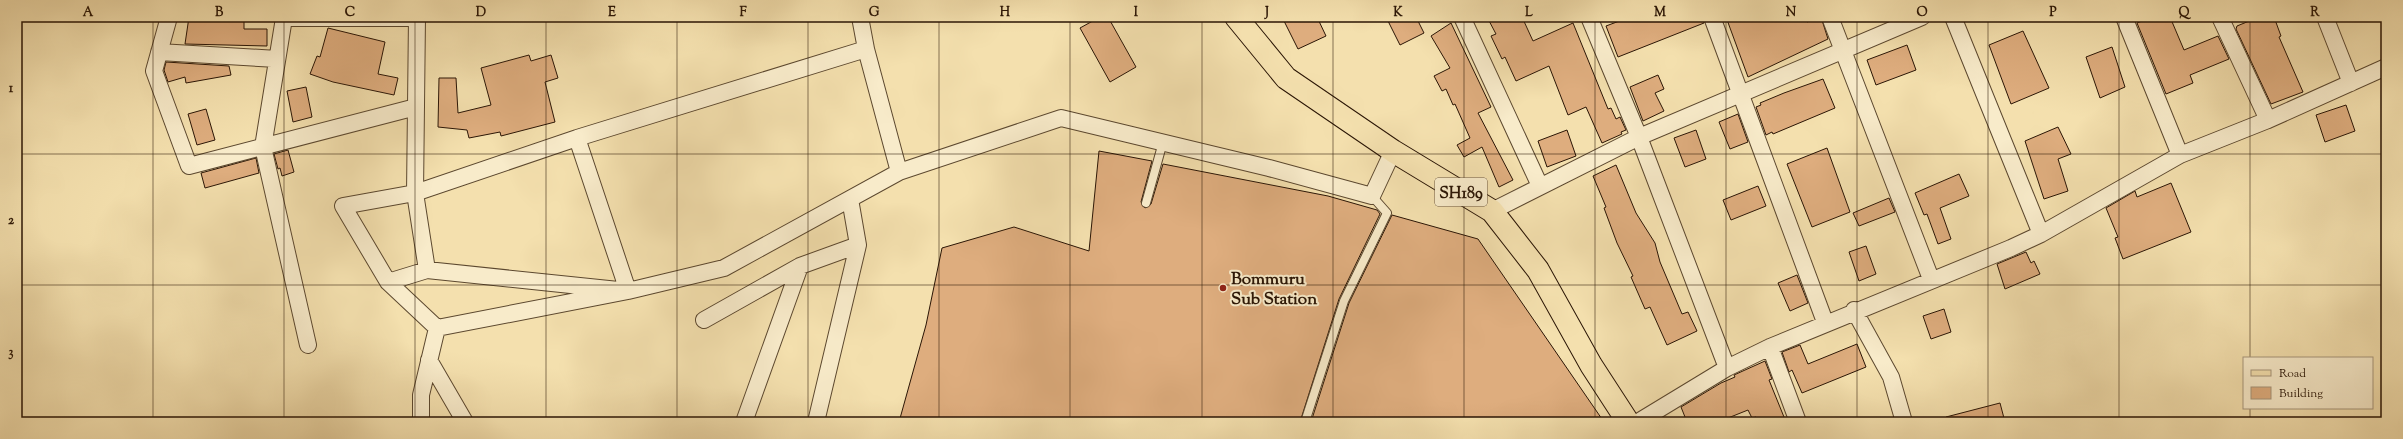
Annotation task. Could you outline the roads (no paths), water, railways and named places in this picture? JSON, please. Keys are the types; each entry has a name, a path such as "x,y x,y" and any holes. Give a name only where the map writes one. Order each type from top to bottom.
{"main road":[{"name":"SH189","path":"1240,18 1286,78 1393,151 1492,210 1538,270 1591,365 1628,422"}],"street":[{"path":"169,17 154,71 189,166 416,107"},
{"path":"860,17 866,48 899,172"},
{"path":"1462,17 1540,186"},
{"path":"1589,17 1639,137 1727,368"},
{"path":"1712,17 1825,322"},
{"path":"1830,17 1931,279"},
{"path":"1492,210 1639,137 1922,17"},
{"path":"1953,17 2041,234"},
{"path":"2124,17 2180,155"},
{"path":"2220,17 2268,120"},
{"path":"2325,17 2351,83"},
{"path":"308,345 263,147 284,18 417,18 415,192 427,270"},
{"path":"437,328 388,282 343,206 415,192 576,138 866,48"},
{"path":"159,52 277,59"},
{"path":"1638,422 1727,368 1770,347 1825,322 2041,234 2180,155 2268,120 2386,67"},
{"path":"437,328 628,291 724,268 899,172 1062,118 1163,142 1372,196 1393,151"},
{"path":"576,138 628,291"},
{"path":"816,422 858,244 850,199"},
{"path":"704,320 800,266 858,244"},
{"path":"744,422 800,266"},
{"path":"388,282 427,270 628,291"},
{"path":"1854,310 1891,377 1904,422"},
{"path":"421,422 421,395 437,328"},
{"path":"1770,347 1798,422"},
{"path":"429,360 464,422"}],"lane":[{"path":"1146,203 1163,142"},
{"path":"1305,422 1344,301 1387,213 1372,196"}],"place":[{"name":"Bommuru Sub Station","path":"1223,288"}]}
